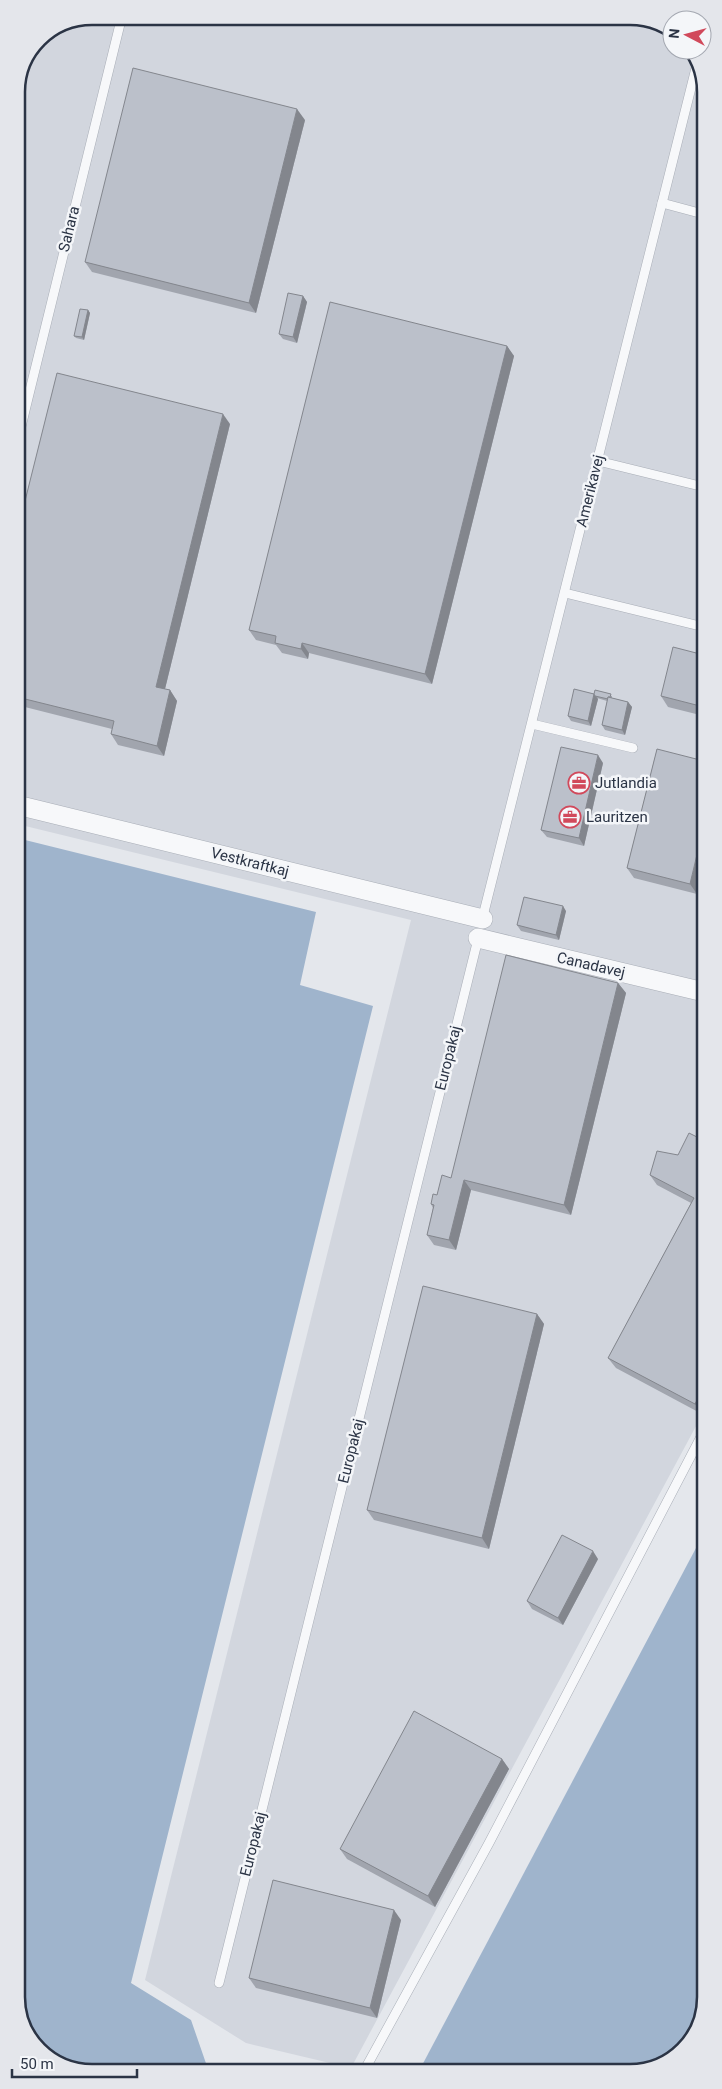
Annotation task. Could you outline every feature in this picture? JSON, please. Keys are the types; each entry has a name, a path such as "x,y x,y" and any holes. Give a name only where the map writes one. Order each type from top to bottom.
{"street":[{"name":"Vestkraftkaj","path":"25,807 483,919"},
{"name":"Canadavej","path":"478,938 697,990"}],"lane":[{"name":"Sahara","path":"25,410 120,25"},
{"name":"Amerikavej","path":"483,919 695,74"},
{"path":"662,204 697,213"},
{"path":"598,462 697,485"},
{"path":"565,593 697,625"},
{"path":"532,724 633,748"},
{"name":"Europakaj","path":"219,1984 483,919"},
{"path":"368,2064 488,1843 697,1444"}],"shaded area":[{"path":"79,26 643,26 662,33 662,60 689,60 695,75 697,92 697,1424 353,2064 334,2064 246,2043 145,1980 411,920 25,826 26,79 36,55 45,45 55,36"}],"water":[{"path":"25,840 316,912 300,985 373,1006 131,1983 191,2020 206,2064 88,2064 66,2059 48,2047 34,2030 27,2014 25,1997"},
{"path":"697,1546 697,1997 693,2018 688,2030 683,2038 667,2053 647,2062 630,2064 423,2064"}],"building":[{"path":"133,68 297,109 249,303 85,262"},
{"path":"288,293 303,296 293,337 279,334"},
{"path":"330,302 507,346 425,674 302,643 301,649 275,643 276,636 249,630"},
{"path":"80,309 88,310 82,337 74,336"},
{"path":"57,373 223,414 156,687 170,690 157,746 111,734 114,721 25,699 25,501"},
{"path":"673,647 697,653 697,705 661,696"},
{"path":"574,689 594,694 588,721 568,716"},
{"path":"595,690 611,694 610,697 608,699 595,696"},
{"path":"608,697 628,702 622,730 602,725"},
{"path":"561,747 598,755 579,838 541,830"},
{"path":"657,749 697,759 697,854 690,884 627,868"},
{"path":"524,897 563,906 556,935 517,925"},
{"path":"506,955 618,983 564,1205 464,1180 449,1240 427,1235 434,1205 431,1204 433,1194 437,1195 442,1175 451,1178"},
{"path":"689,1133 697,1137 697,1400 695,1404 608,1358 694,1198 650,1175 657,1151 678,1155"},
{"path":"423,1286 537,1314 482,1538 367,1510"},
{"path":"562,1535 593,1551 558,1618 527,1601"},
{"path":"414,1711 502,1759 428,1896 340,1849"},
{"path":"273,1880 394,1910 370,2008 249,1978"}],"place":[{"name":"Jutlandia","path":"579,783"},
{"name":"Lauritzen","path":"570,817"}]}
